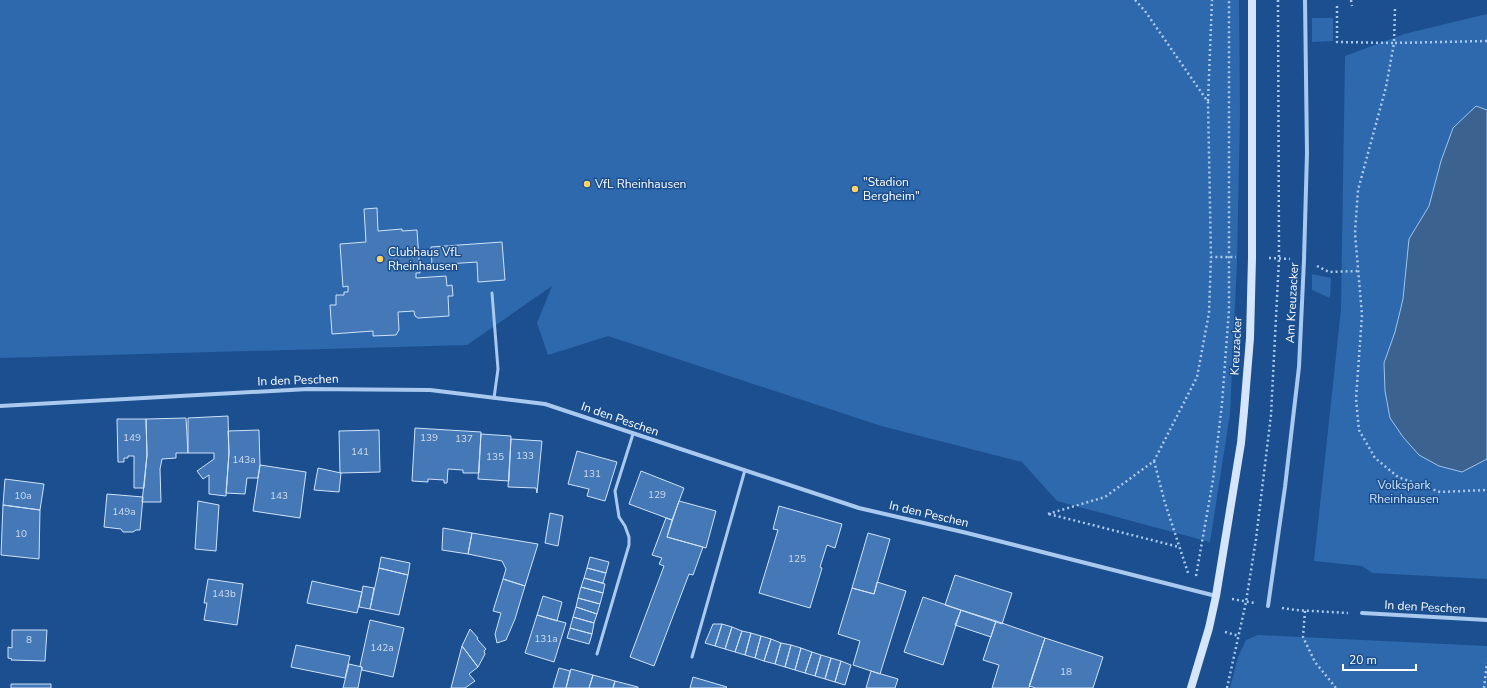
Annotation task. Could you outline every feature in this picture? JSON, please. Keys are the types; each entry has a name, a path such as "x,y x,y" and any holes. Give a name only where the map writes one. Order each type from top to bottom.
{"street":[{"name":"Kreuzacker","path":"1191,688 1209,628 1216,596 1244,419 1250,338 1252,258 1252,0"},
{"name":"Am Kreuzacker","path":"1268,606 1285,487 1299,367 1307,153 1305,0"},
{"name":"In den Peschen","path":"0,406 308,389 430,390 545,404 859,508 967,533 1216,596"},
{"name":"In den Peschen","path":"1362,613 1487,620"}],"lane":[{"path":"492,293 498,369 494,398"},
{"path":"597,654 629,545 629,537 625,526 619,517 615,491 633,434"},
{"path":"692,657 745,470"}],"path":[{"path":"1135,0 1158,29 1208,102"},
{"path":"1179,547 1048,514 1104,496 1154,461 1197,377 1209,313 1211,256 1208,102 1212,0"},
{"path":"1193,590 1213,480 1220,419 1228,309 1229,0"},
{"path":"1227,688 1246,602 1256,539 1272,415 1279,259 1278,0"},
{"path":"1351,0 1352,6"},
{"path":"1337,6 1337,42 1487,41"},
{"path":"1395,8 1394,42 1386,87 1358,190 1355,233 1357,271 1362,315 1356,399 1359,430 1375,458 1398,477 1440,492 1487,490"},
{"path":"1211,256 1304,260 1329,272 1357,271"},
{"path":"1154,461 1165,503 1193,590"},
{"path":"1216,596 1268,606 1305,611 1362,613"},
{"path":"1305,611 1303,637 1315,662 1336,688"},
{"path":"1484,688 1487,663"}],"green space":[{"name":"VfL Rheinhausen","path":"0,0 1239,0 1240,115 1237,261 1230,414 1210,542 1057,501 1022,462 881,426 608,336 548,355 537,323 552,286 467,345 0,358"},
{"name":"Volkspark Rheinhausen","path":"1487,14 1487,579 1372,573 1362,566 1314,561 1341,309 1345,56 1404,34"},
{"path":"1312,18 1333,18 1333,41 1312,42"},
{"path":"1312,274 1331,278 1330,298 1312,290"},
{"path":"1258,635 1487,646 1487,688 1230,688 1238,657 1246,640"}],"shaded area":[{"path":"1476,106 1487,110 1487,459 1462,472 1439,466 1419,455 1403,437 1390,418 1385,391 1384,363 1395,332 1403,299 1409,239 1429,206 1441,161 1453,128"}],"building":[{"name":"Clubhaus VfL Rheinhausen","path":"377,208 378,231 402,229 402,231 417,230 420,273 416,273 416,278 446,276 447,286 452,285 453,296 448,296 449,316 418,318 415,316 414,311 398,312 399,330 396,335 373,336 373,331 332,334 330,305 336,305 336,295 344,295 344,292 348,292 348,286 343,287 340,244 366,242 364,209"},
{"path":"502,242 505,280 478,282 477,262 432,265 431,247"},
{"path":"228,416 229,453 226,496 209,494 209,475 203,479 197,471 214,459 214,453 188,453 188,418"},
{"path":"186,418 188,453 176,453 176,458 162,459 160,469 161,502 142,502 147,455 146,419"},
{"path":"117,419 146,419 147,455 144,488 134,488 134,456 124,458 124,462 118,462"},
{"path":"415,428 481,432 479,473 463,473 463,470 448,469 447,483 444,483 444,480 428,479 428,482 412,481"},
{"path":"259,430 260,465 258,478 247,478 245,494 226,493 229,453 228,431"},
{"path":"379,430 380,472 340,473 339,431"},
{"path":"481,434 511,436 509,481 478,479"},
{"path":"511,439 542,441 537,493 536,488 508,487"},
{"path":"577,451 617,462 605,501 587,496 589,489 568,484"},
{"path":"260,465 306,472 300,518 253,511"},
{"path":"318,468 341,473 339,492 314,490"},
{"path":"641,471 684,488 672,520 629,504"},
{"path":"5,479 44,484 40,510 3,505"},
{"path":"107,494 143,497 140,530 123,532 121,529 104,527"},
{"path":"198,501 219,505 216,551 195,549"},
{"path":"679,501 716,511 706,548 667,537"},
{"path":"3,505 40,510 39,559 1,555"},
{"path":"779,506 842,524 835,548 827,545 810,608 759,593 778,530 773,529"},
{"path":"550,513 563,516 558,546 545,543"},
{"path":"666,518 672,520 667,537 703,547 693,575 689,574 654,666 630,657 664,566 659,564 662,558 652,555"},
{"path":"443,528 472,533 468,554 442,550"},
{"path":"472,533 538,544 525,586 503,579 506,569 502,561 468,554"},
{"path":"868,533 890,539 874,594 852,588"},
{"path":"381,557 410,563 408,575 379,568"},
{"path":"590,557 609,562 606,573 587,568"},
{"path":"379,568 408,575 399,615 370,609"},
{"path":"587,568 606,573 603,583 584,578"},
{"path":"955,575 1012,593 1002,624 945,605"},
{"path":"584,578 605,584 603,593 581,587"},
{"path":"208,579 243,584 237,625 204,620 207,603 204,603"},
{"path":"503,579 525,586 515,619 506,640 497,643 495,634 501,613 493,611"},
{"path":"312,581 362,592 357,613 307,603"},
{"path":"877,582 906,591 880,674 853,665 860,641 838,634 852,588 874,594"},
{"path":"363,586 374,588 370,609 359,607"},
{"path":"581,587 603,593 600,604 578,598"},
{"path":"543,596 562,602 557,621 537,615"},
{"path":"923,597 961,610 943,665 904,652"},
{"path":"578,598 600,604 597,614 576,607"},
{"path":"576,607 597,614 594,623 573,617"},
{"path":"961,610 996,621 991,637 955,625"},
{"path":"537,615 566,623 554,662 525,653"},
{"path":"573,617 594,623 592,634 570,628"},
{"path":"370,620 404,628 393,677 362,670 362,667 360,666"},
{"path":"996,621 1045,638 1029,688 992,688 999,665 983,660"},
{"path":"713,624 722,624 715,646 705,643"},
{"path":"722,624 732,627 725,649 715,646"},
{"path":"732,627 742,631 735,652 725,649"},
{"path":"570,628 592,634 589,644 567,638"},
{"path":"470,629 486,649 478,667 462,646"},
{"path":"12,630 47,630 45,661 11,660 12,659 8,658 8,647 12,648"},
{"path":"742,631 751,633 745,655 735,652"},
{"path":"751,633 761,636 755,658 745,655"},
{"path":"761,636 771,639 764,661 755,658"},
{"path":"1045,638 1103,657 1093,688 1036,688 1029,686"},
{"path":"771,639 781,643 775,664 764,661"},
{"path":"781,643 791,645 785,667 775,664"},
{"path":"296,645 350,656 345,678 291,667"},
{"path":"791,645 801,648 795,670 785,667"},
{"path":"462,646 478,667 469,674 475,681 465,688 451,688"},
{"path":"801,648 812,652 805,673 795,670"},
{"path":"812,652 821,655 815,676 805,673"},
{"path":"821,655 831,658 825,679 815,676"},
{"path":"831,658 841,661 835,682 825,679"},
{"path":"841,661 851,665 845,685 835,682"},
{"path":"349,664 362,667 358,688 343,688"},
{"path":"559,668 570,671 566,688 553,688"},
{"path":"571,669 593,675 589,688 566,688"},
{"path":"871,671 898,679 895,688 866,688"},
{"path":"593,675 615,681 613,688 589,688"},
{"path":"693,677 727,687 690,688"},
{"path":"615,681 638,687 638,688 613,688"},
{"path":"11,684 51,684 51,688 11,688"}],"place":[{"name":"VfL Rheinhausen","path":"587,184"},
{"name":"\"Stadion Bergheim\"","path":"855,189"},
{"name":"Clubhaus VfL Rheinhausen","path":"380,259"}]}
